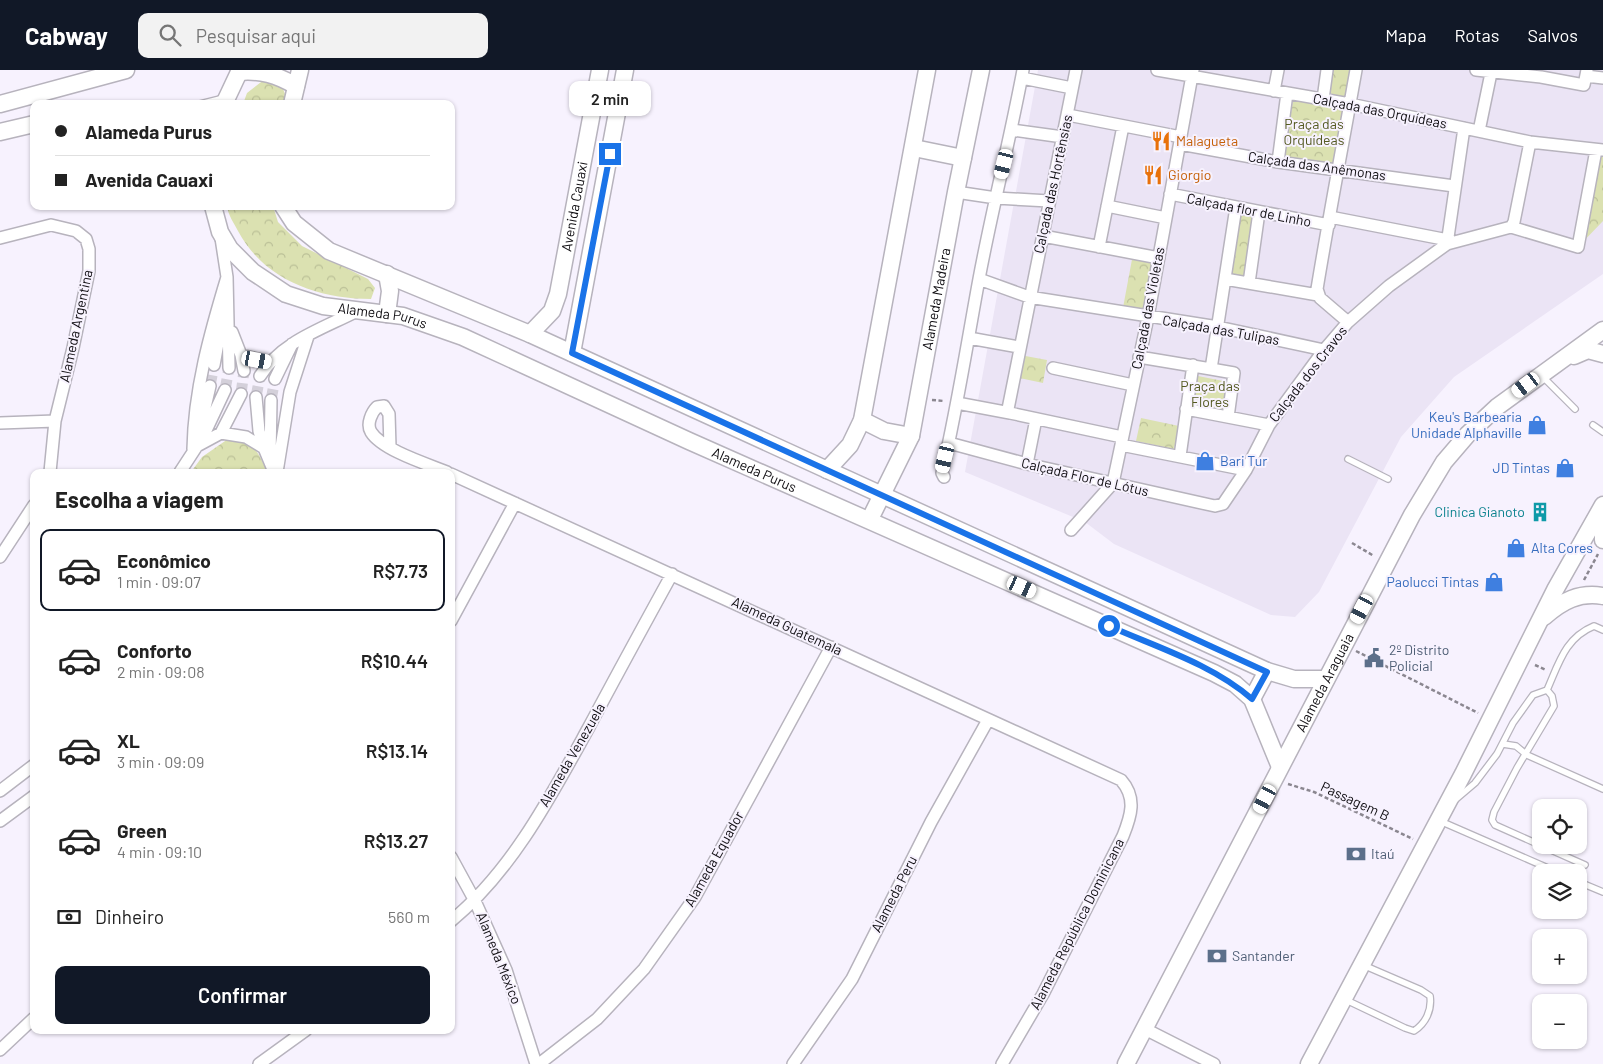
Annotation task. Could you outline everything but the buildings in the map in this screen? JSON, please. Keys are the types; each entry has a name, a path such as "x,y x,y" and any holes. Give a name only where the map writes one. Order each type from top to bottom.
{"main road":[{"path":"0,104 126,70"},
{"path":"225,100 239,71 252,70 298,78 293,100"},
{"name":"Avenida Cauaxi","path":"530,334 552,311 560,282 600,70"},
{"name":"Avenida Cauaxi","path":"572,353 625,70"},
{"path":"828,470 850,445 862,420 928,70"},
{"name":"Alameda Madeira","path":"870,519 911,436 956,192 982,70"},
{"path":"596,90 618,108"},
{"path":"593,110 606,111 618,108"},
{"path":"0,132 30,125"},
{"path":"914,148 963,158"},
{"name":"Alameda Purus","path":"214,210 220,232 230,249 253,272 286,294 323,306 403,316 462,337 1235,684 1252,699 1277,774"},
{"name":"Alameda Purus","path":"286,210 294,223 329,251 530,334 1267,672 1294,679 1326,680"},
{"path":"387,274 390,291 387,314"},
{"path":"560,282 571,289 584,288"},
{"name":"Alameda Araguaia","path":"1126,1064 1412,515 1444,462 1468,434 1486,418 1541,374 1563,361 1603,330"},
{"path":"1563,361 1588,350 1603,354"},
{"path":"862,420 884,431 911,436"},
{"path":"1309,1064 1426,845 1540,620 1603,505"},
{"path":"1601,547 1603,515"},
{"path":"1540,620 1557,605 1575,597 1591,594 1603,596"},
{"path":"1252,699 1267,672"}],"street":[{"name":"Calçada das Hortênsias","path":"1010,413 1008,409 1019,347 1076,70"},
{"name":"Calçada das Orquídeas","path":"1157,70 1192,73 1274,91 1479,130 1530,142 1600,150"},
{"path":"1274,91 1278,70"},
{"path":"1322,99 1328,70"},
{"path":"1318,295 1317,286 1329,221 1336,168 1356,70"},
{"path":"1476,70 1490,73 1603,78"},
{"name":"Calçada das Violetas","path":"1113,483 1148,317 1192,73"},
{"path":"1479,130 1490,73"},
{"path":"944,478 942,473 957,404 979,279 1012,130 1022,74 1072,88"},
{"path":"1278,162 1287,93"},
{"name":"Calçada das Anêmonas","path":"1068,115 1278,162 1336,168 1454,186"},
{"path":"1099,247 1123,126"},
{"path":"1448,242 1454,186 1464,128"},
{"path":"1012,130 1063,137"},
{"path":"1530,142 1514,222 1511,227 1578,247 1600,150"},
{"path":"956,192 996,198 1049,201"},
{"name":"Calçada flor de Linho","path":"1170,194 1259,212 1329,221 1448,242"},
{"path":"1107,206 1166,218"},
{"path":"1211,369 1236,207"},
{"path":"1249,283 1259,212"},
{"name":"Alameda Argentina","path":"0,238 50,226 76,230 86,239 89,249 89,271 55,421 50,469"},
{"name":"Calçada dos Cravos","path":"1223,504 1246,470 1269,425 1324,350 1348,322 1389,286 1448,242 1511,227"},
{"path":"220,232 227,277 229,368"},
{"path":"1043,236 1158,258"},
{"path":"197,446 194,418 200,382 227,277"},
{"name":"Calçada das Tulipas","path":"979,279 1029,297 1218,327 1324,350"},
{"path":"1225,279 1318,295 1348,322"},
{"path":"214,365 227,305"},
{"path":"260,376 269,362 294,342 357,311"},
{"path":"229,323 242,355 244,371"},
{"path":"274,469 290,392 308,336"},
{"path":"969,338 1019,347"},
{"path":"276,379 294,342"},
{"path":"242,355 269,362"},
{"path":"1139,357 1234,373 1228,417"},
{"path":"1180,456 1193,365"},
{"path":"1053,368 1133,385"},
{"path":"197,446 210,386"},
{"path":"182,469 197,446 225,390"},
{"path":"197,446 221,433 240,394"},
{"path":"256,397 259,430 264,448 274,469"},
{"path":"271,400 274,469"},
{"path":"957,404 1010,413 1180,456 1246,470"},
{"path":"1186,410 1269,425"},
{"path":"1027,464 1036,419"},
{"path":"0,423 55,421"},
{"path":"221,433 246,437 264,448"},
{"name":"Calçada Flor de Lótus","path":"949,443 1027,464 1215,506 1223,504"},
{"path":"390,447 440,469"},
{"name":"Alameda Guatemala","path":"455,476 1121,780"},
{"path":"1071,530 1113,483"},
{"path":"455,614 515,502"},
{"path":"0,557 30,512"},
{"name":"Alameda Venezuela","path":"455,918 476,901 507,863 562,776 672,574"},
{"name":"Alameda Equador","path":"538,1064 597,1019 644,969 695,897 831,647"},
{"name":"Alameda Peru","path":"793,1064 852,979 931,822 988,720"},
{"path":"0,791 30,768"},
{"name":"Alameda República Dominicana","path":"1002,1064 1043,994 1123,836 1131,815 1132,801 1128,788 1121,780"},
{"path":"0,821 30,799"},
{"name":"Alameda México","path":"455,864 476,901 506,970 538,1064"},
{"path":"0,1050 30,1022"},
{"path":"1145,1029 1214,1064"},
{"path":"259,1064 300,1034"}],"lane":[{"path":"1541,374 1575,409"},
{"path":"1594,424 1603,432"},
{"path":"1348,459 1388,479"},
{"path":"1541,864 1441,815 1475,783 1504,744 1513,722 1533,695 1547,690 1560,658 1575,636 1594,626 1603,630"},
{"path":"1547,690 1552,696 1554,706 1494,812 1492,820 1495,825 1583,864"},
{"path":"1504,744 1516,746 1527,754 1603,789"},
{"path":"1587,885 1603,892"},
{"path":"1344,1000 1405,1028 1414,1030 1422,1026 1432,1006 1430,996 1422,990 1362,966"}],"path":[{"path":"918,398 957,404"},
{"path":"1352,542 1374,556"},
{"path":"1575,597 1601,547"},
{"path":"1344,644 1490,720"},
{"path":"1535,665 1545,670"},
{"name":"Passagem B","path":"1277,774 1426,845"}],"shaded area":[{"path":"1038,70 1603,70 1603,274 1454,377 1401,437 1319,592 1295,617 1271,615 1114,544 1085,522 965,472"}],"green space":[{"name":"Praça das Orquídeas","path":"1330,70 1352,70 1347,98 1325,92"},
{"path":"265,79 282,86 285,94 284,100 244,100 247,93"},
{"name":"Praça das Orquídeas","path":"1293,100 1344,108 1335,165 1284,156"},
{"path":"1596,150 1603,150 1603,221 1578,247"},
{"path":"228,210 274,210 278,222 302,246 368,279 375,288 371,299 351,298 312,290 278,274 262,262 249,248"},
{"path":"1239,215 1253,217 1247,278 1230,276"},
{"path":"1133,254 1159,258 1148,317 1122,313"},
{"path":"1020,355 1047,360 1043,383 1015,377"},
{"name":"Praça das Flores","path":"1198,376 1228,382 1223,411 1192,405"},
{"path":"1141,418 1179,426 1174,449 1136,441"},
{"path":"228,439 237,440 254,448 266,469 193,469 202,457"}],"tunnel":[{"path":"210,386 214,365"},
{"path":"225,390 229,368"},
{"path":"241,394 244,371"},
{"path":"256,397 260,376"},
{"path":"271,400 275,379"}],"place":[{"name":"Malagueta","path":"1161,141"},
{"name":"Giorgio","path":"1153,175"},
{"name":"Keu's Barbearia Unidade Alphaville","path":"1537,425"},
{"name":"Bari Tur","path":"1205,461"},
{"name":"JD Tintas","path":"1565,468"},
{"name":"Clinica Gianoto","path":"1540,512"},
{"name":"Alta Cores","path":"1516,548"},
{"name":"Paolucci Tintas","path":"1494,582"},
{"name":"2º Distrito Policial","path":"1374,658"},
{"name":"Itaú","path":"1356,854"},
{"name":"Santander","path":"1217,956"}],"route":[{"path":"610,154 572,353 1267,672 1252,699 1235,684 1214,673 1109,626"}]}
